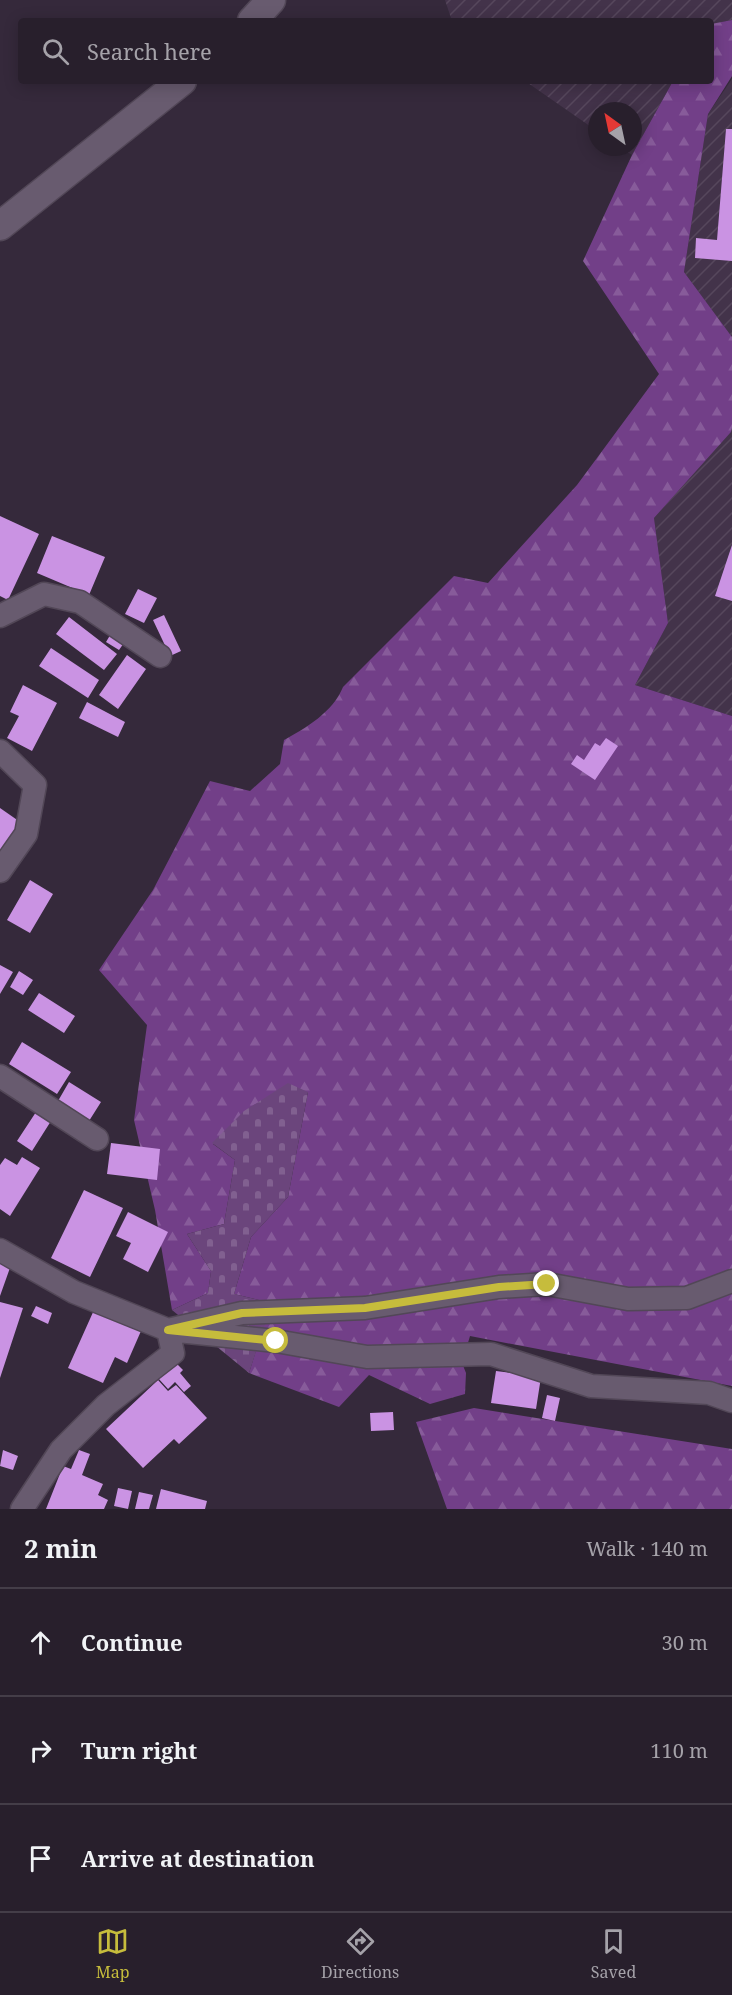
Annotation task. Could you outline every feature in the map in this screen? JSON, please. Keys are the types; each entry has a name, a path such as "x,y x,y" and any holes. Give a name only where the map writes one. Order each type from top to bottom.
{"street":[{"path":"255,18 271,0"},
{"path":"0,226 179,84"},
{"path":"0,616 44,594 80,602 160,656"},
{"path":"0,751 35,785 26,834 0,871"},
{"path":"0,1076 97,1138"},
{"path":"0,1250 75,1292 168,1330 276,1341 367,1357 491,1354 591,1386 709,1393 732,1401"},
{"path":"168,1330 242,1313 365,1308 499,1287 547,1284 628,1299 687,1298 732,1281"},
{"path":"22,1509 61,1450 106,1405 173,1353 168,1330"}],"shaded area":[{"path":"445,0 732,0 732,20 714,23 714,18 451,18"},
{"path":"732,79 732,337 684,272 708,114"},
{"path":"529,84 671,84 642,137 642,102 588,102 588,125"},
{"path":"732,428 732,716 635,685 668,623 654,518 731,432"}],"green space":[{"path":"732,20 732,76 708,114 684,272 732,337 732,428 731,432 654,518 668,623 635,685 732,716 732,1386 470,1336 462,1363 466,1373 465,1394 430,1404 369,1375 339,1407 249,1373 271,1303 234,1294 251,1237 288,1197 308,1092 213,1144 235,1160 224,1224 187,1234 211,1271 208,1293 172,1310 155,1210 134,1120 147,1025 99,970 153,890 210,781 250,791 280,764 284,740 310,725 326,712 343,687 454,576 488,583 577,485 659,374 583,261 632,156 642,156 642,137 671,84 714,84 714,23"},
{"path":"288,1083 308,1092 288,1197 251,1237 234,1294 272,1303 249,1373 172,1310 208,1293 211,1271 187,1234 224,1224 235,1160 212,1143 244,1111"},
{"path":"474,1408 732,1449 732,1509 447,1509 416,1422"}],"building":[{"path":"726,129 732,129 732,261 695,258 696,238 717,240"},
{"path":"0,516 39,534 8,600 0,596"},
{"path":"52,536 105,557 89,595 37,573"},
{"path":"732,545 732,601 715,596"},
{"path":"138,589 157,598 144,623 125,614"},
{"path":"164,615 181,651 170,656 153,620"},
{"path":"69,617 117,654 104,670 56,634"},
{"path":"112,632 126,640 119,650 106,642"},
{"path":"51,648 99,680 88,698 39,666"},
{"path":"127,655 146,669 118,709 99,695"},
{"path":"23,685 57,703 32,751 7,738 19,716 10,712"},
{"path":"87,702 125,722 118,737 79,718"},
{"path":"606,738 618,746 595,780 571,764 577,755 584,760 595,743 600,746"},
{"path":"0,808 23,824 0,857"},
{"path":"30,880 53,894 30,933 7,920"},
{"path":"0,965 13,972 0,994"},
{"path":"19,971 33,980 23,995 10,987"},
{"path":"39,993 75,1016 64,1033 28,1010"},
{"path":"22,1042 71,1072 57,1094 9,1064"},
{"path":"69,1082 101,1102 89,1121 58,1101"},
{"path":"36,1112 51,1121 32,1151 17,1141"},
{"path":"111,1143 160,1149 157,1180 107,1174"},
{"path":"22,1157 40,1168 10,1216 0,1209 0,1165 5,1158 17,1165"},
{"path":"84,1190 123,1208 90,1277 51,1258"},
{"path":"128,1212 168,1232 148,1272 123,1259 131,1243 116,1236"},
{"path":"0,1262 11,1265 0,1296"},
{"path":"0,1302 23,1308 0,1378"},
{"path":"36,1306 52,1313 48,1324 31,1316"},
{"path":"94,1310 141,1331 127,1363 115,1357 103,1383 68,1368"},
{"path":"175,1362 183,1370 180,1373 191,1386 184,1392 175,1382 168,1389 158,1378"},
{"path":"496,1371 541,1377 536,1409 491,1403"},
{"path":"158,1380 168,1391 176,1385 207,1418 179,1444 174,1439 143,1468 106,1429"},
{"path":"547,1395 560,1398 555,1421 542,1418"},
{"path":"393,1412 394,1430 371,1431 370,1413"},
{"path":"3,1450 18,1456 13,1470 0,1466"},
{"path":"79,1450 90,1454 82,1475 103,1484 98,1495 108,1500 104,1509 46,1509 63,1466 71,1469"},
{"path":"118,1488 132,1491 128,1509 114,1506"},
{"path":"161,1489 207,1501 205,1509 156,1509"},
{"path":"139,1492 153,1495 149,1509 135,1509"}],"route":[{"path":"276,1341 168,1330 242,1313 365,1308 499,1287 547,1284"}]}
